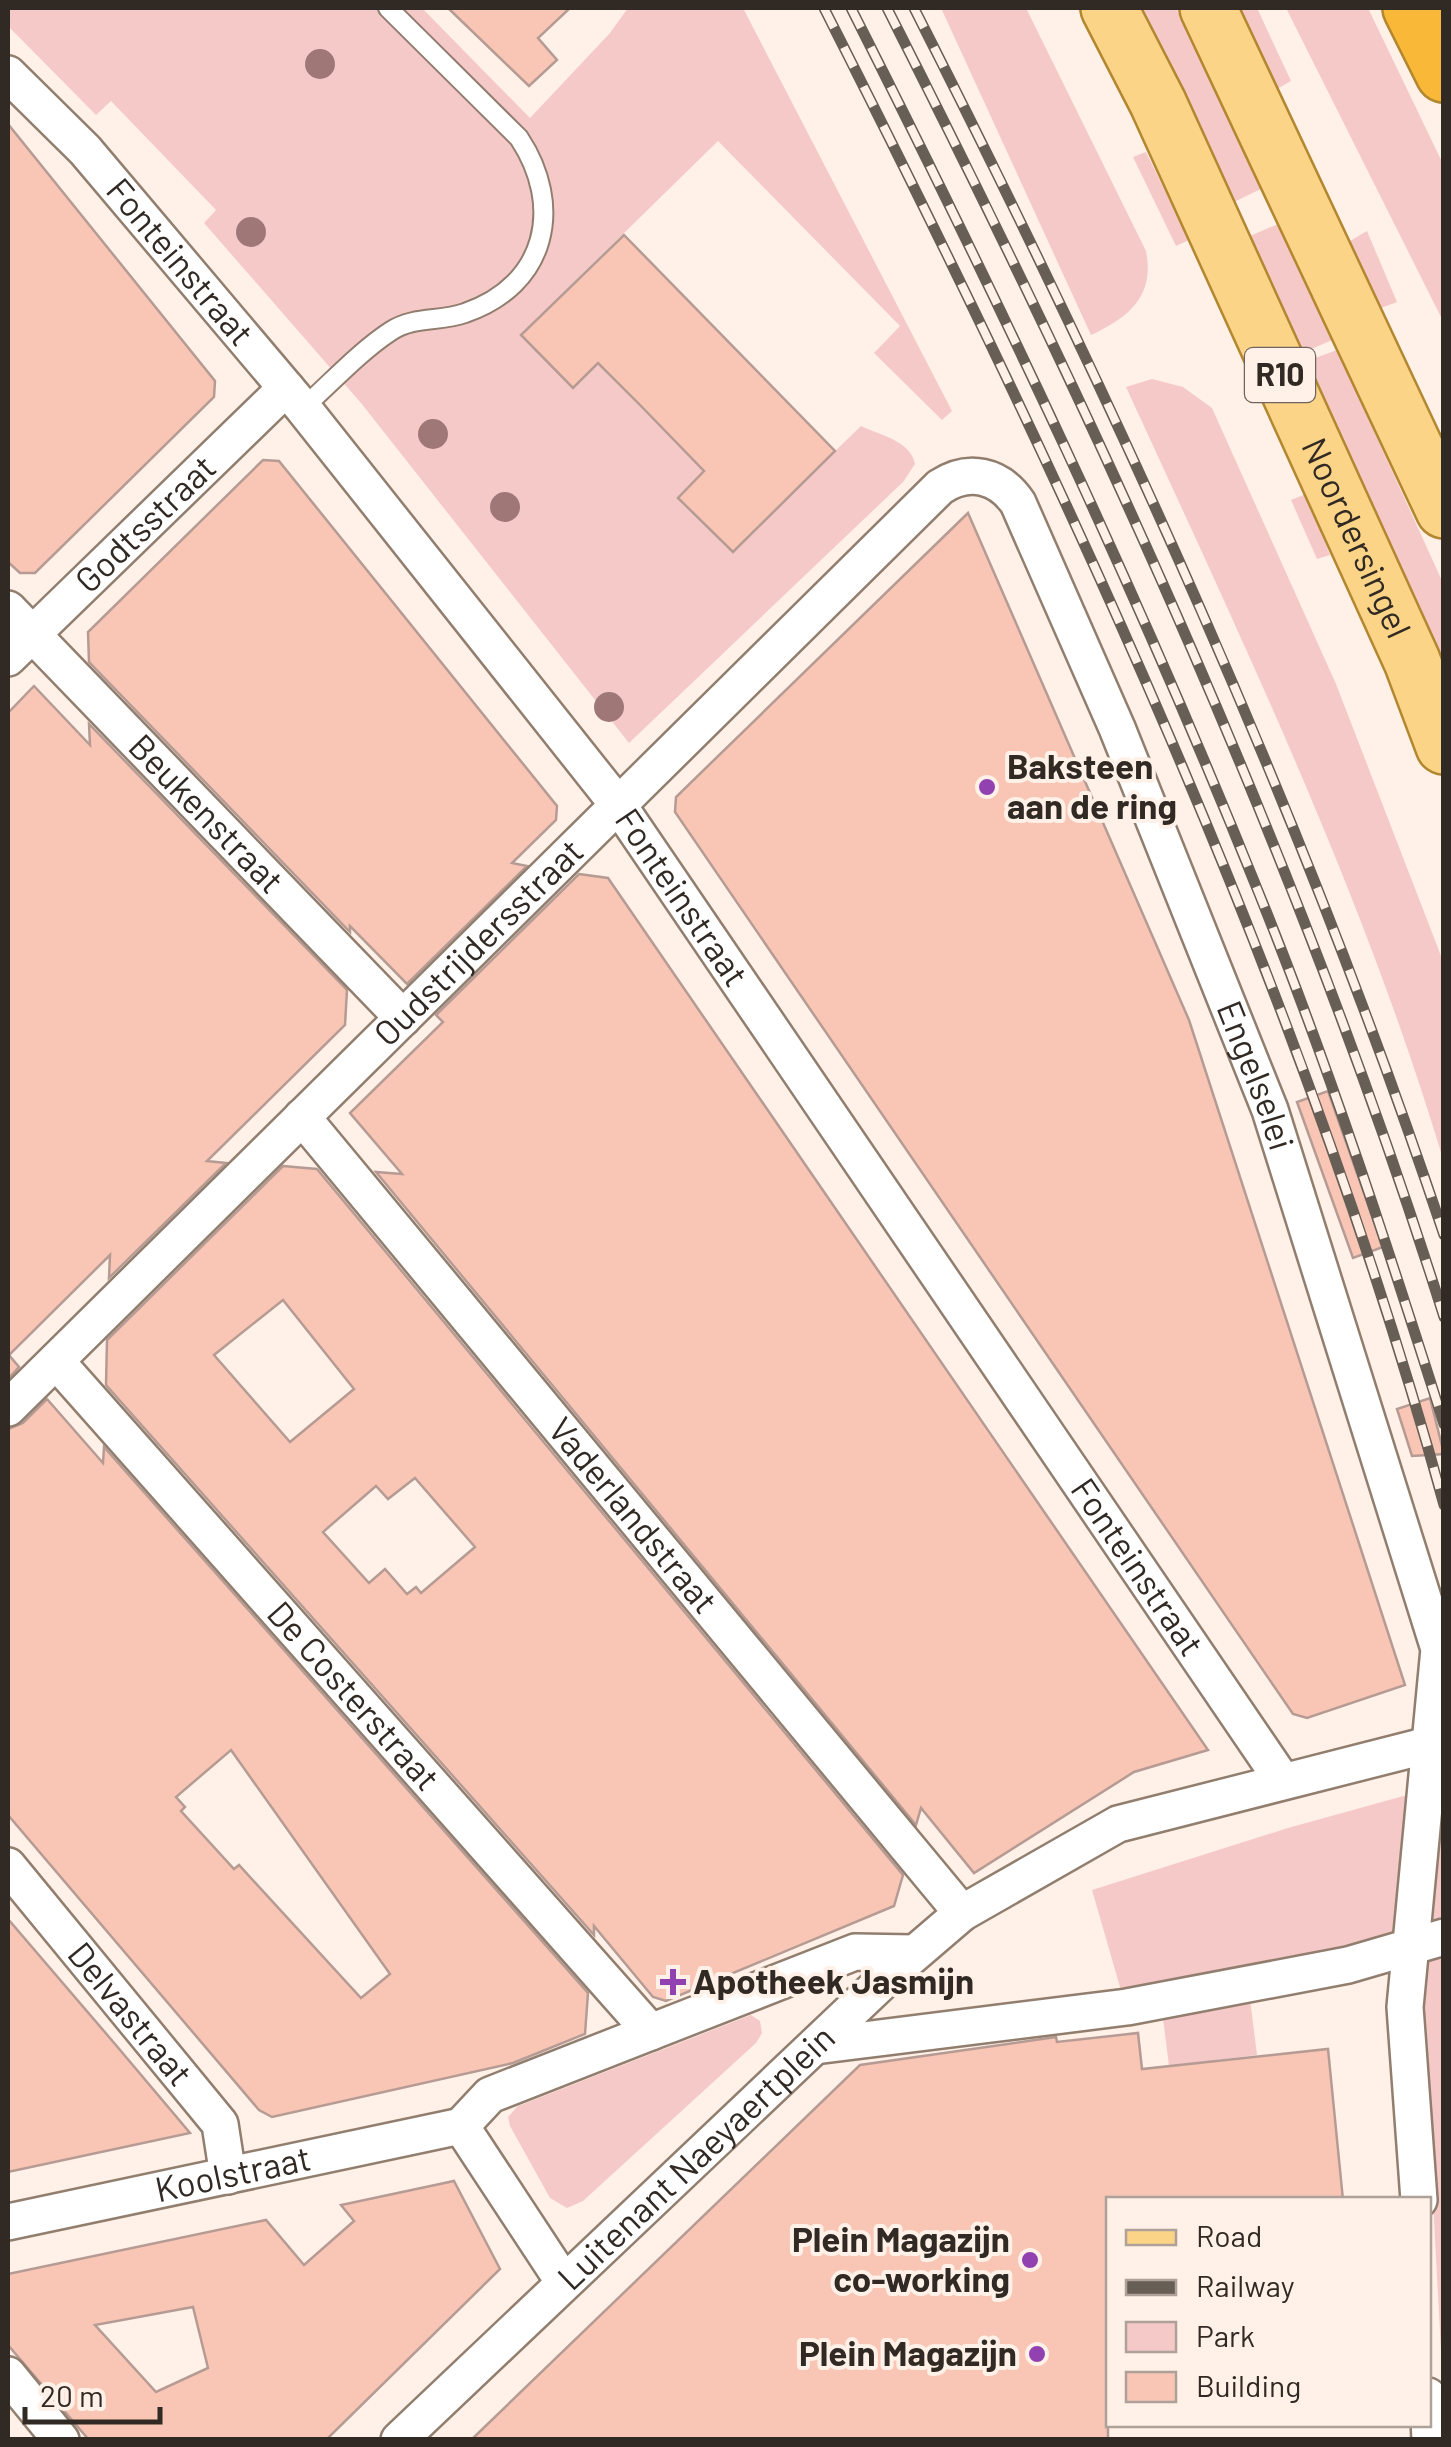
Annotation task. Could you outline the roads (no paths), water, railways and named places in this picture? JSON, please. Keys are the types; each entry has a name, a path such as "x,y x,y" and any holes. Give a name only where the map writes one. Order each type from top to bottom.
{"highway":[{"path":"1411,8 1444,74"}],"main road":[{"name":"Noordersingel","path":"1109,8 1158,103 1412,661 1444,746"},
{"name":"R10","path":"1208,8 1444,510"}],"street":[{"name":"Fonteinstraat","path":"8,74 85,150 294,398 619,806 1282,1780"},
{"name":"Godtsstraat","path":"8,658 20,621 294,398"},
{"name":"Engelselei","path":"951,480 984,476 997,481 1018,503 1117,728 1270,1110 1441,1648 1428,1943 1405,2008 1419,2197"},
{"name":"Oudstrijdersstraat","path":"8,1408 951,480"},
{"name":"Beukenstraat","path":"20,621 403,1018"},
{"name":"Vaderlandstraat","path":"302,1118 962,1912"},
{"name":"De Costerstraat","path":"56,1361 651,2032"},
{"path":"815,2046 962,1912 1118,1824 1437,1743"},
{"name":"Delvastraat","path":"8,1866 220,2124 228,2176"},
{"name":"Luitenant Naeyaertplein","path":"460,2126 564,2282 815,2046 1128,2007 1428,1943"},
{"path":"460,2126 490,2095 855,1952 914,1953"},
{"name":"Koolstraat","path":"8,2222 460,2126"},
{"path":"399,2440 564,2282"},
{"path":"8,2375 62,2440"}],"lane":[{"path":"294,398 391,331 419,320 465,314 504,293 528,267 547,214 533,158 519,138 388,8"}],"railway":[{"path":"824,8 1003,371 1172,741 1321,1119 1386,1311 1444,1505"},
{"path":"851,8 1064,445 1212,778 1333,1089 1444,1424"},
{"path":"887,8 1120,489 1262,815 1388,1148 1444,1317"},
{"path":"914,8 1062,308 1202,611 1330,920 1444,1235"}],"place":[{"name":"Baksteen aan de ring","path":"987,787"},
{"name":"Apotheek Jasmijn","path":"673,1982"},
{"name":"Plein Magazijn co-working","path":"1030,2260"},
{"name":"Plein Magazijn","path":"1037,2354"}]}
